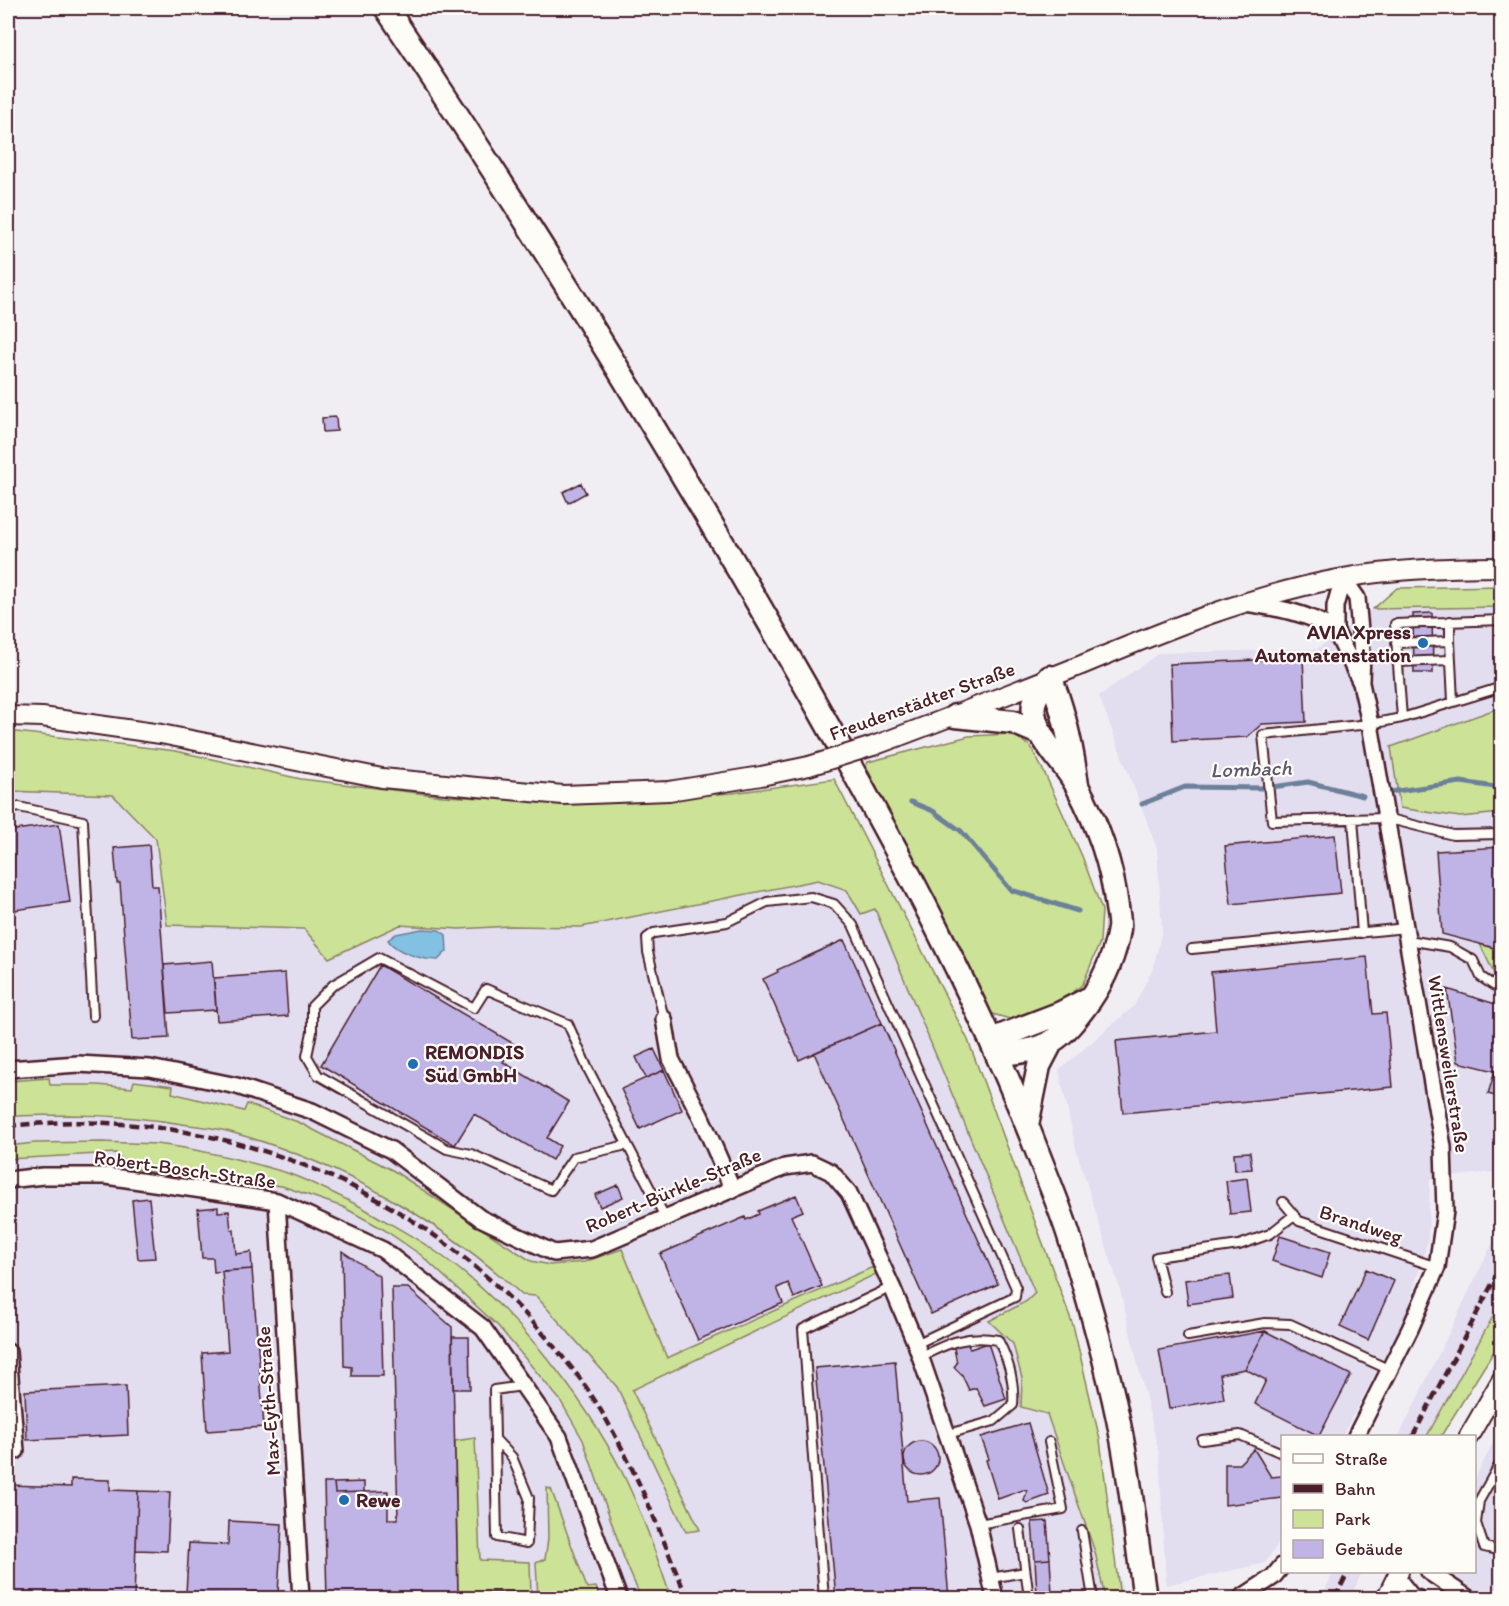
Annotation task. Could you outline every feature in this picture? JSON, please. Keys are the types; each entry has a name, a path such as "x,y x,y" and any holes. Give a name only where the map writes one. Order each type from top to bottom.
{"main road":[{"path":"386,8 537,239 741,573 886,828 994,1047 1027,1125 1072,1244 1098,1334 1122,1439 1145,1599"},
{"path":"1027,1125 1039,1066 1051,1043 1073,1023 1110,966 1119,927 1114,884 1100,840 1077,785 1039,734 1033,710 1037,694 1050,677 1058,695 1072,747 1077,785"},
{"path":"955,716 1013,722 1039,734"},
{"path":"994,1047 1092,997"},
{"path":"994,1047 1031,1051 1051,1043"}],"street":[{"name":"Freudenstädter Straße","path":"8,716 42,717 160,734 382,778 563,795 669,791 809,766 873,746 955,716 1166,630 1245,603 1343,578 1449,567 1502,567"},
{"name":"Wittlensweilerstraße","path":"1343,578 1335,606 1335,630 1361,683 1370,724 1443,1147 1445,1210 1437,1267 1410,1329 1357,1435"},
{"name":"Wittlensweilerstraße","path":"1343,578 1357,598 1362,653 1361,683"},
{"path":"1245,603 1304,614 1335,630"},
{"path":"664,1019 672,1059 701,1117 733,1190"},
{"name":"Robert-Bürkle-Straße","path":"8,1069 78,1064 150,1068 237,1086 312,1111 391,1150 480,1218 554,1253 592,1249 785,1167 812,1163 831,1172 849,1193 918,1350 978,1524 995,1599"},
{"name":"Robert-Bosch-Straße","path":"8,1180 42,1176 106,1176 276,1201 383,1250 483,1328 559,1437 619,1599"},
{"name":"Max-Eyth-Straße","path":"276,1201 296,1423 301,1599"},
{"path":"8,1352 16,1451"},
{"path":"1470,1435 1502,1379"},
{"path":"1241,1599 1273,1577 1281,1567"},
{"path":"1430,1573 1468,1599"},
{"path":"1386,1599 1398,1574"},
{"path":"1398,1574 1412,1597 1417,1599"}],"lane":[{"path":"1402,718 1395,624 1501,620 1502,641"},
{"path":"1450,621 1453,701"},
{"path":"1396,643 1450,642"},
{"path":"1397,662 1451,660"},
{"path":"1502,687 1402,718 1370,724 1263,735 1272,821 1386,818 1453,835 1502,834"},
{"path":"8,809 19,807 83,821 93,1016"},
{"path":"1353,819 1362,933"},
{"path":"664,1019 648,952 647,938 654,933 727,922 766,902 811,897 834,904 853,925 1016,1288 1015,1298 918,1350"},
{"path":"1192,949 1362,933 1407,934 1450,947 1473,960 1481,977 1502,991"},
{"path":"627,1144 574,1157 551,1190 471,1154 447,1149 318,1075 307,1056 312,1032 312,1006 333,985 380,958 474,1008 486,989 568,1024 587,1067 666,1219"},
{"name":"Brandweg","path":"1283,1202 1299,1221 1437,1267"},
{"path":"1165,1292 1156,1257 1239,1245 1270,1234 1294,1215"},
{"path":"824,1599 802,1329 892,1287"},
{"path":"1188,1336 1265,1323 1290,1324 1390,1370"},
{"path":"918,1350 980,1336 998,1340 1007,1358 1015,1389 1013,1405 994,1421 948,1434"},
{"path":"495,1439 512,1457 529,1498 527,1543 497,1538 494,1390 523,1386"},
{"path":"1202,1440 1240,1435 1281,1453"},
{"path":"978,1524 1064,1509 1049,1442"},
{"path":"1502,1460 1479,1501 1476,1523 1484,1547 1502,1551"},
{"path":"1020,1529 1029,1599"},
{"path":"1082,1531 1092,1598"},
{"path":"991,1578 1025,1572"}],"shaded area":[{"path":"1501,607 1501,707 1391,747 1460,817 1501,813 1501,1171 1430,1179 1428,1240 1406,1316 1343,1435 1281,1435 1281,1539 1265,1563 1166,1585 1159,1453 1120,1290 1076,1149 1059,1070 1134,1006 1153,968 1162,931 1157,848 1099,696 1159,653 1317,649 1373,609"},
{"path":"8,751 645,820 827,793 1049,1328 1123,1590 1123,1598 8,1598"},
{"path":"1501,1225 1501,1302 1428,1435 1399,1435"},
{"path":"1501,1427 1501,1598 1447,1598 1456,1573 1476,1573 1476,1477"},
{"path":"1334,1573 1362,1573 1350,1598 1321,1598"}],"green space":[{"path":"1501,586 1501,607 1373,609 1397,588"},
{"path":"1501,707 1501,813 1460,817 1400,808 1391,747"},
{"path":"8,731 176,751 301,779 443,796 592,803 732,793 834,779 968,1040 1073,1325 1100,1440 1120,1598 1105,1598 1095,1552 1047,1414 1021,1407 1022,1378 1013,1344 989,1321 1027,1301 1035,1293 875,909 861,914 847,890 818,880 581,927 510,926 459,929 400,925 329,958 304,929 167,925 156,839 113,795 8,791"},
{"path":"1012,734 1031,747 1045,774 1082,856 1102,910 1100,942 1083,984 1066,998 1017,1021 989,1013 866,766 868,762 969,736"},
{"path":"1480,944 1501,950 1501,987 1500,986"},
{"path":"49,1078 50,1085 132,1088 134,1081 173,1086 172,1093 244,1111 247,1104 298,1122 394,1171 531,1261 550,1265 584,1262 622,1249 667,1358 873,1267 876,1274 632,1390 700,1530 686,1532 617,1387 536,1296 522,1295 457,1242 386,1196 309,1159 270,1144 220,1130 143,1119 82,1115 8,1117 8,1081"},
{"path":"35,1143 156,1144 189,1149 284,1172 363,1208 421,1242 458,1268 514,1320 565,1381 587,1412 607,1444 631,1491 671,1598 641,1598 624,1558 583,1440 560,1400 498,1326 421,1255 383,1229 343,1207 282,1186 163,1174 131,1168 116,1153 8,1159 8,1146"},
{"path":"1501,1302 1501,1340 1442,1435 1428,1435"},
{"path":"475,1438 480,1560 530,1562 531,1598 527,1598 527,1594 458,1594 455,1441"},
{"path":"547,1488 551,1489 587,1588 596,1587 600,1598 538,1598 536,1563 545,1559 548,1539"}],"water":[{"path":"422,929 439,930 446,935 447,951 438,960 411,955 398,949 388,940 396,934"}],"building":[{"path":"336,417 337,431 323,432 322,418"},
{"path":"581,483 586,493 568,503 563,492"},
{"name":"AVIA Xpress Automatenstation","path":"1432,613 1433,673 1414,673 1413,614"},
{"path":"1303,658 1306,722 1262,724 1247,737 1173,741 1170,664"},
{"path":"59,824 70,902 8,911 8,831"},
{"path":"1335,835 1341,893 1231,904 1225,846"},
{"path":"149,845 152,886 158,886 169,1038 132,1040 120,883 117,883 114,848"},
{"path":"1502,847 1502,950 1442,934 1436,851"},
{"path":"844,940 882,1023 799,1060 763,979 778,972 777,970"},
{"path":"1367,957 1373,1014 1386,1013 1393,1087 1123,1113 1116,1041 1216,1031 1211,972"},
{"path":"212,961 216,1010 168,1013 164,965"},
{"name":"REMONDIS Süd GmbH","path":"380,965 514,1044 503,1062 569,1102 547,1138 560,1146 552,1160 474,1114 455,1145 321,1065"},
{"path":"285,973 288,1016 217,1021 214,978"},
{"path":"1447,989 1502,1006 1502,1098 1488,1094 1495,1071 1458,1062"},
{"path":"882,1023 998,1284 931,1314 814,1053"},
{"path":"654,1049 664,1070 646,1078 636,1057"},
{"path":"664,1070 682,1110 640,1129 621,1089"},
{"path":"1250,1152 1252,1169 1235,1170 1234,1153"},
{"path":"1247,1178 1251,1212 1230,1214 1226,1181"},
{"path":"618,1185 623,1197 600,1207 595,1195"},
{"path":"796,1195 803,1211 791,1216 822,1286 794,1298 788,1283 777,1288 783,1303 698,1340 660,1254 745,1217 746,1220 759,1214 758,1211"},
{"path":"149,1198 155,1258 138,1259 132,1200"},
{"path":"218,1207 218,1212 229,1211 231,1230 234,1230 236,1254 251,1252 252,1269 214,1272 213,1258 202,1258 198,1209"},
{"path":"1280,1236 1330,1252 1322,1278 1272,1261"},
{"path":"342,1251 380,1277 383,1376 352,1376 352,1367 344,1366"},
{"path":"252,1269 264,1427 207,1431 202,1353 228,1351 222,1271"},
{"path":"1366,1269 1394,1281 1368,1340 1340,1327"},
{"path":"1230,1275 1233,1298 1188,1304 1185,1280"},
{"path":"392,1288 408,1288 452,1327 458,1594 514,1592 514,1598 327,1598 324,1483 334,1483 335,1493 388,1491 388,1519 398,1519"},
{"path":"1265,1331 1351,1375 1320,1435 1317,1435 1255,1404 1266,1380 1245,1369"},
{"path":"1265,1331 1245,1369 1220,1374 1224,1399 1169,1409 1159,1350"},
{"path":"452,1337 469,1337 470,1389 453,1389"},
{"path":"966,1341 970,1349 988,1343 1006,1399 985,1406 976,1388 969,1390 962,1375 954,1367 957,1363 954,1348"},
{"path":"895,1361 907,1501 940,1498 949,1598 836,1598 815,1368"},
{"path":"126,1386 128,1435 27,1440 25,1391"},
{"path":"1028,1423 1049,1495 1027,1503 1024,1501 1027,1491 1023,1490 998,1499 986,1460 989,1459 981,1437"},
{"path":"921,1441 933,1446 938,1458 933,1470 921,1475 909,1470 904,1458 909,1446"},
{"path":"1254,1449 1271,1477 1281,1476 1281,1498 1225,1505 1225,1464 1239,1464"},
{"path":"71,1479 110,1480 110,1490 138,1491 134,1598 8,1598 8,1485 71,1487"},
{"path":"364,1482 364,1492 335,1493 334,1483"},
{"path":"138,1491 170,1492 167,1551 136,1550"},
{"path":"1498,1497 1502,1497 1502,1538"},
{"path":"229,1521 282,1524 278,1594 251,1592 251,1597 209,1594 209,1598 183,1598 183,1593 186,1593 189,1543 228,1545"},
{"path":"1047,1521 1050,1559 1035,1560 1032,1522"},
{"path":"1050,1559 1052,1594 1037,1595 1035,1560"},
{"path":"251,1592 278,1594 277,1598 241,1598 241,1596 251,1597"}],"waterway":[{"name":"Lombach","path":"1142,804 1185,787 1265,788 1308,782 1363,796"},
{"name":"Lombach","path":"1390,792 1461,782 1502,788"},
{"name":"Lombach","path":"911,802 933,811 961,831 1011,890 1078,911"}],"railway":[{"path":"8,1126 84,1122 159,1128 232,1142 303,1165 370,1196 434,1235 493,1282 546,1337 583,1383 631,1466 687,1598"},
{"path":"1414,1435 1502,1265"},
{"path":"1335,1598 1348,1573"}],"place":[{"name":"AVIA Xpress Automatenstation","path":"1423,643"},
{"name":"REMONDIS Süd GmbH","path":"413,1064"},
{"name":"Rewe","path":"344,1500"}]}
